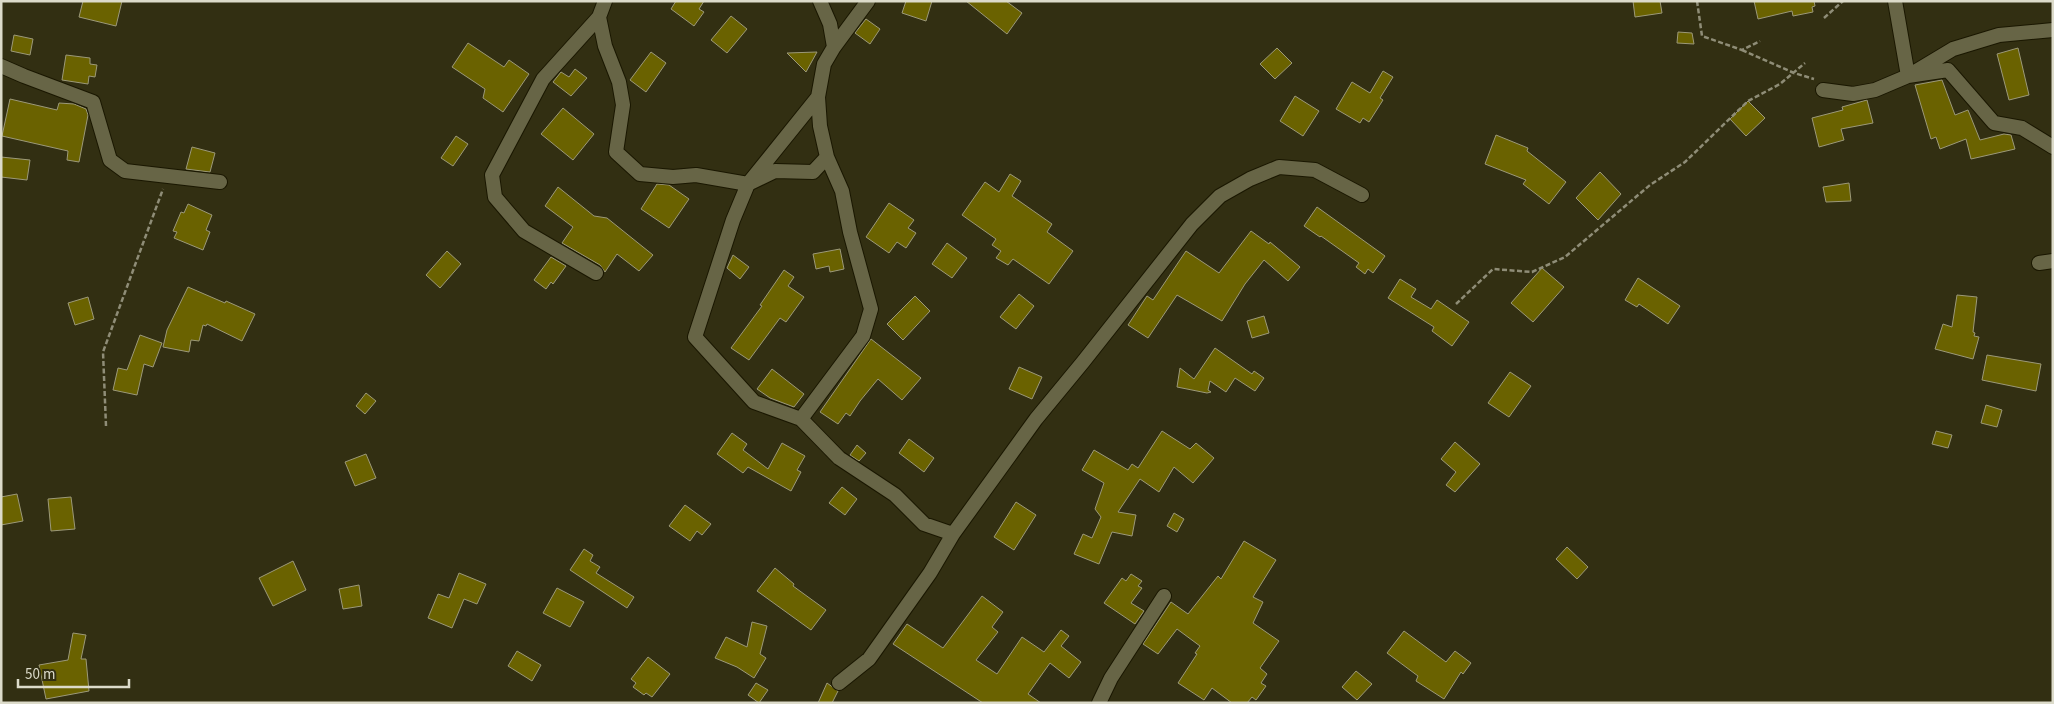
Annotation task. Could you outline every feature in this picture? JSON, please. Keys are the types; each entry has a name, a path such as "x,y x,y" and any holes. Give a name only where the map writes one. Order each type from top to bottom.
{"street":[{"path":"596,273 524,231 495,197 492,175 543,79 599,17 605,1"},
{"path":"820,1 830,24 834,47"},
{"path":"801,419 863,336 871,309 850,232 842,191 827,157 820,126 818,97 824,64 834,47 868,1"},
{"path":"1895,1 1908,76"},
{"path":"599,17 605,46 618,82 623,105 616,152 640,174 673,178 696,175 748,184 775,172 813,172 827,157"},
{"path":"1823,90 1853,94 1875,90 1908,76 1953,49 1999,35 2053,30"},
{"path":"1,66 93,102 110,160 125,171 220,182"},
{"path":"1908,76 1948,70 1994,123 2022,128 2053,147"},
{"path":"818,97 748,184 733,220 694,337 754,402 801,419 839,458 895,494 924,524 953,534"},
{"path":"839,683 869,659 930,573 953,534 1036,419 1192,224 1220,196 1250,178 1279,167 1316,170 1362,195"},
{"path":"1099,703 1111,678 1164,596"}],"path":[{"path":"1697,1 1702,36 1742,50 1794,73 1814,78 1823,90"},
{"path":"1824,18 1843,1"},
{"path":"1742,50 1760,40"},
{"path":"1456,304 1493,269 1532,272 1566,257 1650,185 1685,162 1748,100 1780,84 1805,63"},
{"path":"106,426 102,352 168,176"}],"building":[{"path":"83,1 122,1 116,26 79,17"},
{"path":"676,1 704,1 699,9 704,12 694,26 671,9"},
{"path":"906,1 932,1 926,21 902,13"},
{"path":"966,1 1006,1 1022,13 1007,34"},
{"path":"1633,1 1660,1 1662,13 1635,17"},
{"path":"1754,1 1814,1 1815,6 1812,7 1813,12 1793,16 1792,11 1758,19"},
{"path":"731,16 747,29 727,53 711,40"},
{"path":"866,19 880,29 870,44 855,33"},
{"path":"1678,32 1692,33 1694,44 1677,43"},
{"path":"14,35 33,39 30,55 11,51"},
{"path":"468,43 504,67 509,60 529,74 503,112 483,98 485,89 452,67"},
{"path":"1277,48 1292,63 1275,79 1260,64"},
{"path":"2018,48 2029,95 2009,100 1997,54"},
{"path":"651,52 666,63 646,92 630,80"},
{"path":"817,52 806,72 787,53"},
{"path":"66,55 90,58 90,64 97,65 95,77 89,76 88,84 62,80"},
{"path":"575,69 587,78 571,96 553,82 561,72 569,77"},
{"path":"1383,71 1393,77 1380,98 1383,100 1369,122 1363,118 1360,123 1336,109 1352,82 1370,93"},
{"path":"1942,80 1955,115 1968,110 1980,140 2004,134 2011,135 2015,149 1971,159 1966,139 1940,149 1936,137 1931,139 1915,85"},
{"path":"1295,96 1319,111 1303,136 1280,121"},
{"path":"10,99 57,110 59,103 74,104 86,109 88,115 79,162 67,160 68,151 2,136"},
{"path":"1867,100 1873,123 1841,129 1844,140 1819,147 1812,118 1843,110 1842,107"},
{"path":"1748,101 1765,118 1746,136 1730,119"},
{"path":"563,108 594,134 573,160 541,134"},
{"path":"1496,135 1528,148 1527,151 1566,182 1549,204 1523,184 1526,180 1485,164"},
{"path":"456,136 468,144 453,166 441,158"},
{"path":"192,147 215,153 210,172 186,169"},
{"path":"1,157 30,160 27,180 1,177"},
{"path":"1600,172 1621,194 1598,220 1576,198"},
{"path":"1010,174 1021,181 1012,196 1052,224 1047,232 1073,251 1049,284 1013,259 1008,265 996,258 1001,251 992,245 996,239 962,215 985,182 999,192"},
{"path":"1849,183 1851,201 1826,202 1823,187"},
{"path":"657,184 669,185 689,199 669,228 641,209"},
{"path":"558,187 594,216 607,218 653,255 639,271 617,254 605,272 600,265 562,243 573,227 545,206"},
{"path":"889,203 914,220 908,228 916,233 906,248 897,242 889,253 866,237"},
{"path":"188,204 212,215 206,230 210,232 203,250 174,238 177,232 173,231 181,212 184,213"},
{"path":"1317,207 1385,256 1373,273 1368,269 1365,274 1356,267 1359,263 1304,226"},
{"path":"1251,231 1269,244 1270,242 1300,267 1288,281 1264,260 1245,284 1222,321 1177,295 1148,338 1128,325 1147,296 1153,300 1186,251 1219,273"},
{"path":"947,243 967,258 952,278 932,264"},
{"path":"840,249 844,269 830,272 829,266 816,269 813,254"},
{"path":"447,251 461,264 440,288 426,275"},
{"path":"733,255 749,267 740,279 727,268"},
{"path":"551,257 566,266 553,284 551,282 546,289 534,280"},
{"path":"1542,268 1564,287 1533,322 1511,303"},
{"path":"784,270 794,277 788,286 804,297 786,322 780,318 749,360 731,348 762,306 760,305"},
{"path":"1638,278 1680,306 1668,324 1639,304 1637,307 1625,300"},
{"path":"1400,279 1416,289 1411,297 1431,309 1437,300 1469,322 1452,346 1432,331 1434,327 1388,298"},
{"path":"188,287 255,314 242,341 207,324 206,326 203,325 199,341 191,340 189,352 163,347 167,330"},
{"path":"1019,294 1034,306 1016,329 1000,317"},
{"path":"1957,295 1977,297 1973,332 1975,333 1974,336 1979,337 1973,359 1935,349 1943,324 1952,327"},
{"path":"915,296 930,311 903,340 887,324"},
{"path":"88,297 94,319 75,325 68,303"},
{"path":"1264,316 1269,333 1252,338 1247,321"},
{"path":"140,335 162,343 153,367 144,364 137,395 113,390 118,368 127,370"},
{"path":"871,339 921,378 902,400 878,379 850,416 846,413 838,424 820,412"},
{"path":"1215,348 1252,374 1254,371 1264,378 1255,391 1235,378 1226,392 1210,381 1208,390 1211,392 1207,393 1177,387 1180,368 1194,379"},
{"path":"1987,355 2041,364 2036,391 1982,380"},
{"path":"1019,367 1042,377 1032,399 1009,389"},
{"path":"772,369 804,394 794,407 770,398 757,389"},
{"path":"1510,372 1531,386 1509,417 1488,403"},
{"path":"366,393 376,401 365,414 356,406"},
{"path":"1986,405 2002,410 1997,427 1981,423"},
{"path":"1162,431 1190,449 1196,443 1214,458 1193,483 1174,467 1159,492 1140,479 1118,512 1136,515 1132,536 1112,532 1099,564 1074,554 1083,534 1092,538 1101,517 1095,509 1104,483 1082,470 1094,450 1128,470 1132,464 1138,468"},
{"path":"1936,431 1952,435 1948,448 1932,444"},
{"path":"732,433 747,444 743,450 768,469 782,443 805,456 797,470 801,472 791,491 748,467 743,473 717,454"},
{"path":"909,439 934,458 924,472 899,453"},
{"path":"1455,442 1480,464 1455,492 1446,485 1456,472 1441,459"},
{"path":"857,445 866,453 859,461 850,455"},
{"path":"366,454 376,478 355,486 345,462"},
{"path":"842,487 857,499 845,515 829,503"},
{"path":"17,494 23,521 1,525 1,497"},
{"path":"71,497 75,529 51,531 48,499"},
{"path":"1016,502 1036,515 1014,550 994,537"},
{"path":"685,505 711,524 702,535 697,531 690,541 669,526"},
{"path":"1174,513 1184,519 1177,532 1167,526"},
{"path":"1244,541 1276,560 1253,597 1263,602 1253,623 1279,641 1260,668 1267,674 1261,683 1266,686 1256,700 1252,697 1247,703 1232,703 1212,688 1204,700 1178,683 1197,654 1195,653 1200,646 1177,629 1158,654 1143,644 1171,602 1188,614 1218,576 1221,579"},
{"path":"1567,547 1588,567 1577,579 1556,559"},
{"path":"584,549 593,555 590,561 600,567 596,573 634,597 627,608 570,570"},
{"path":"293,561 306,590 273,606 259,578"},
{"path":"775,568 794,584 793,586 826,610 811,630 757,591"},
{"path":"459,573 486,584 477,604 464,599 452,628 428,618 438,594 449,598"},
{"path":"1131,574 1142,581 1138,586 1142,588 1131,603 1144,611 1135,624 1104,603 1122,578 1126,581"},
{"path":"359,585 362,606 343,609 339,589"},
{"path":"557,588 584,602 570,627 543,613"},
{"path":"982,596 1003,612 992,627 998,632 976,660 997,674 1022,637 1044,652 1061,630 1069,636 1061,646 1081,662 1069,678 1050,663 1028,694 1041,703 983,703 893,644 907,624 943,648"},
{"path":"752,622 767,626 760,654 766,658 754,678 737,667 715,658 726,637 747,647"},
{"path":"1404,631 1446,662 1455,651 1471,663 1463,674 1461,672 1444,699 1416,681 1418,676 1387,653"},
{"path":"73,633 86,635 81,659 86,659 89,691 46,699 39,665 68,660"},
{"path":"517,651 541,665 532,681 508,666"},
{"path":"648,657 670,674 652,697 646,693 644,695 633,687 636,683 631,679"},
{"path":"1356,671 1372,684 1357,700 1342,687"},
{"path":"756,683 768,690 759,703 748,695"},
{"path":"827,683 838,691 832,703 818,703"}]}
